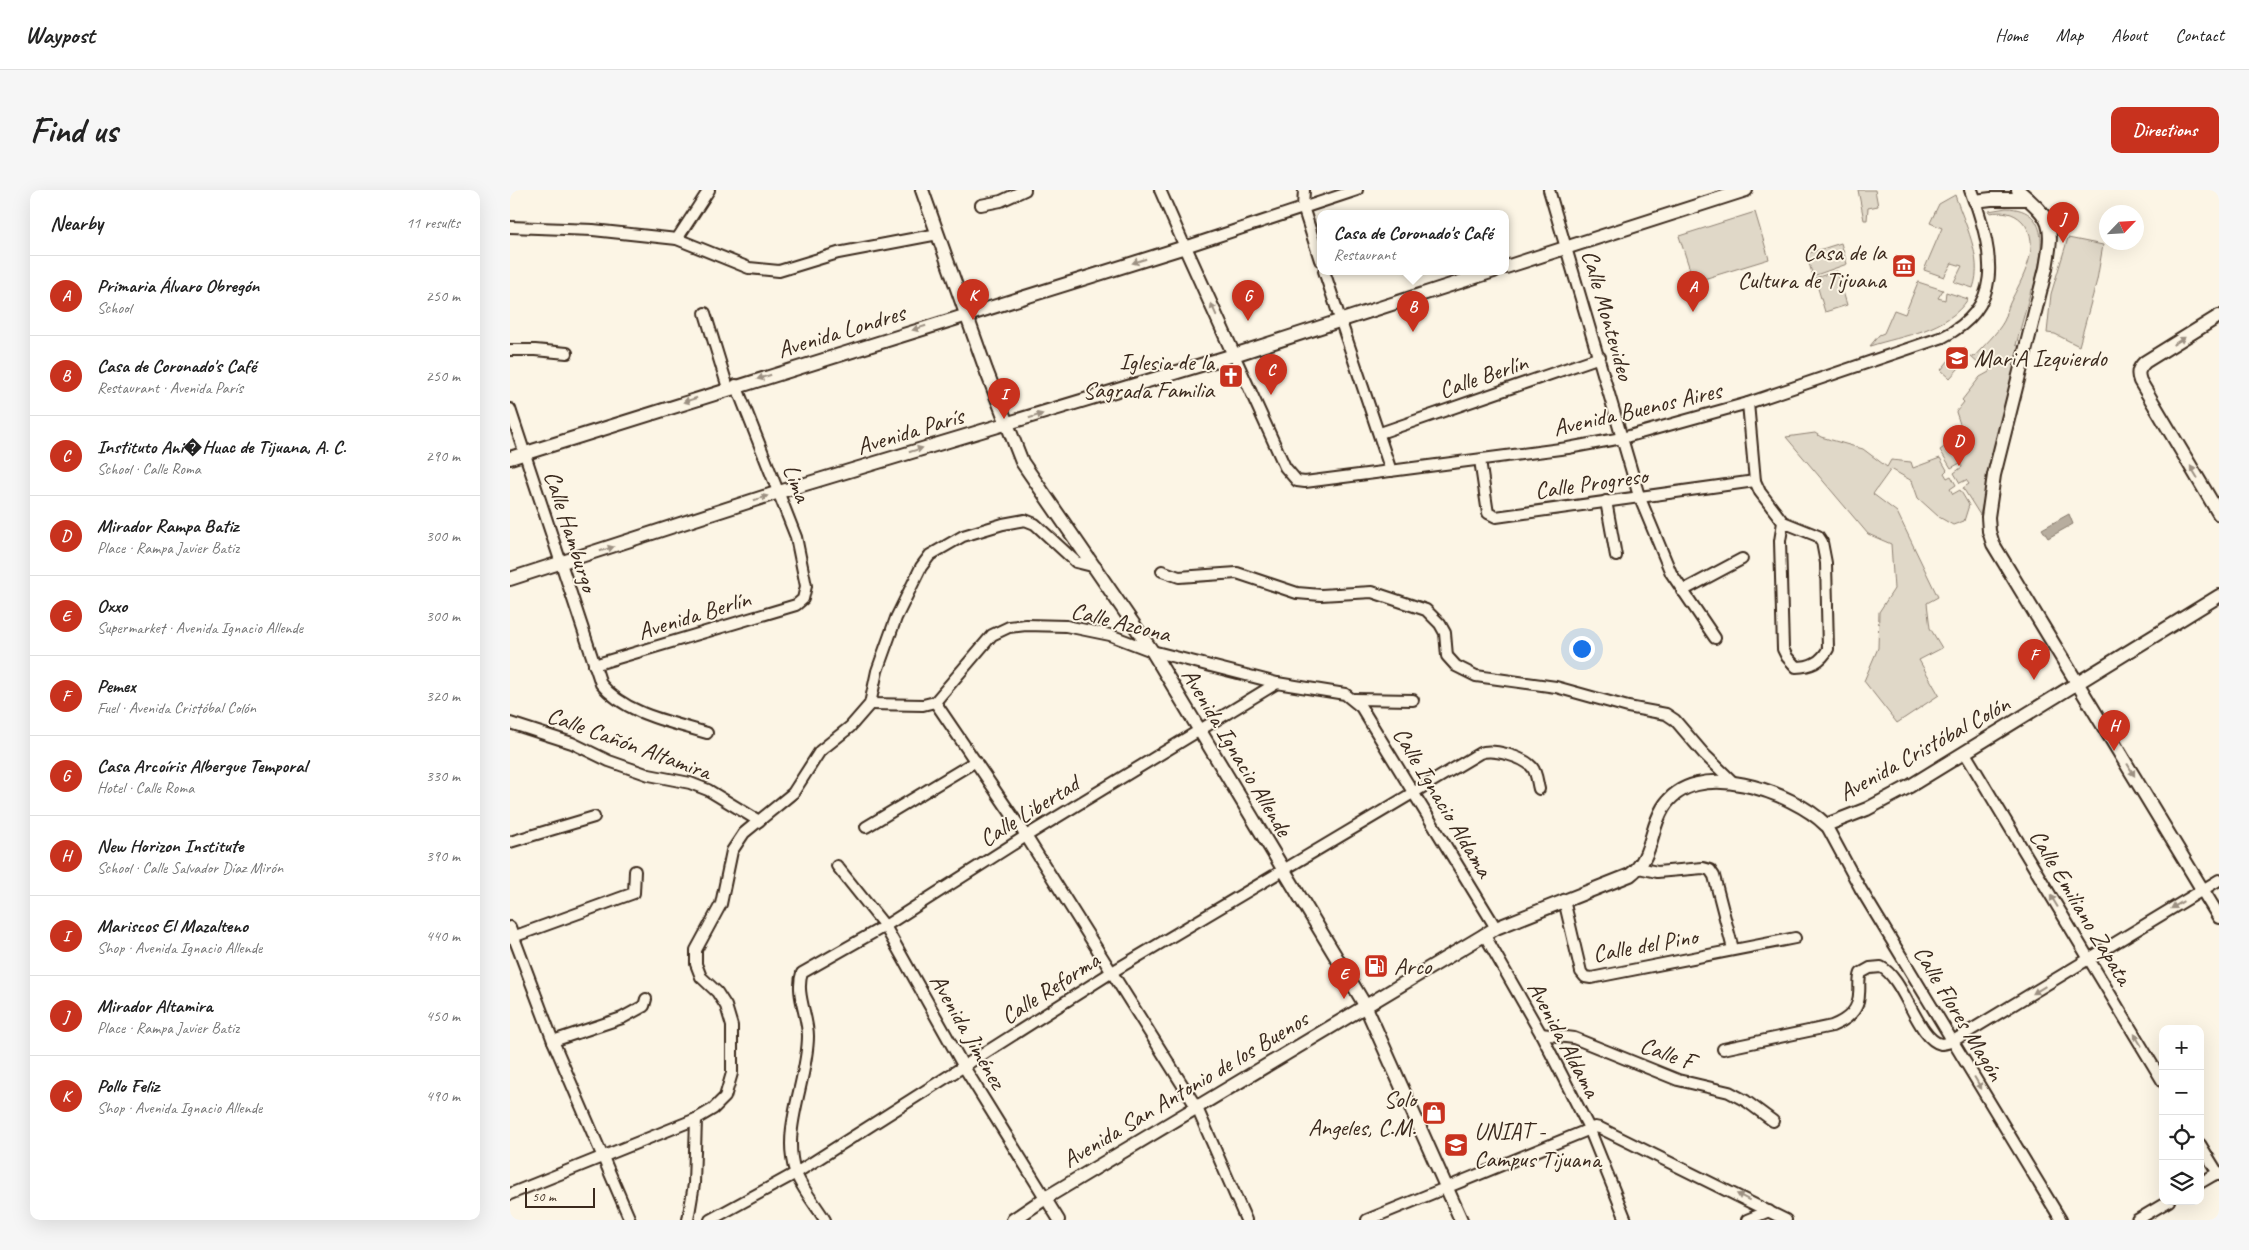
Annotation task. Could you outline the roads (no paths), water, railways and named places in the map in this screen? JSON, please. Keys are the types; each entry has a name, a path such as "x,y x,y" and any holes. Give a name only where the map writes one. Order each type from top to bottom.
{"main road":[{"name":"Avenida Ignacio Allende","path":"922,190 1006,425 1022,462 1152,651 1365,1005 1461,1220"},
{"path":"1509,266 1568,248 1726,193 1746,190"},
{"path":"2018,190 2042,212 2050,227 2051,237 2046,268 1994,476 1988,517 1989,531 1993,544 2079,683 2219,917"},
{"path":"1973,196 2028,199"},
{"name":"Avenida Londres","path":"510,458 732,387 1185,247"},
{"path":"1185,247 1234,355"},
{"name":"Avenida París","path":"510,579 779,492 1234,355 1482,275"},
{"path":"2219,316 2140,367 2138,374 2140,381 2219,514"},
{"name":"Avenida Cristóbal Colón","path":"1826,824 1867,809 1964,753 2219,596"},
{"path":"1639,868 1648,854 1662,809 1669,799 1680,790 1692,784 1706,781 1736,784 1775,794 1798,803 1814,813 1826,824"},
{"name":"Avenida San Antonio de los Buenos","path":"1013,1220 1046,1197 1484,934 1564,900 1620,880 1639,868"}],"street":[{"path":"677,239 708,190"},
{"path":"980,205 1001,202 1025,190"},
{"path":"1160,190 1185,247 1357,190"},
{"path":"1304,190 1303,207 1317,251"},
{"name":"Calle Montevideo","path":"1549,190 1568,248 1640,496 1663,558 1682,591 1714,638"},
{"name":"Avenida Buenos Aires","path":"1234,355 1285,467 1298,480 1305,482 1480,460 1622,438 1748,403 1943,338 1957,331 1970,319 1985,295 1990,275 1990,255 1973,196"},
{"path":"510,227 593,230 677,239 748,268 779,271 838,253 938,234"},
{"path":"1325,275 1380,433 1391,471"},
{"name":"Lima","path":"705,313 732,387 779,492 796,537 806,586 803,599"},
{"path":"510,350 567,353"},
{"name":"Calle Berlín","path":"1380,433 1600,357"},
{"path":"1748,403 1755,481 1760,492 1784,522 1818,536 1825,551 1828,649 1819,661 1805,667 1796,667 1786,657 1783,649 1780,541 1784,522"},
{"name":"Calle Hamburgo","path":"510,409 601,684 619,701 654,716 707,732"},
{"name":"Calle Progreso","path":"1480,460 1486,507 1491,516 1755,481"},
{"path":"1606,501 1616,556"},
{"path":"510,1194 602,1155 696,1119 713,1109 725,1097 732,1073 732,1026 726,1006 717,992 701,977 696,964 696,950 721,904 732,851 744,833 793,793 820,751 850,728 870,704 877,671 896,618 921,566 930,555 963,536 1003,524 1025,520 1035,524 1076,562 1096,567"},
{"path":"1682,591 1742,558"},
{"path":"1162,571 1179,577 1237,573 1297,593 1322,595 1372,592 1426,610 1440,624 1445,633 1447,656 1456,666 1476,676 1556,687 1628,707 1666,714 1675,720 1704,754 1736,784"},
{"name":"Avenida Berlín","path":"594,665 787,608 796,605 803,599"},
{"name":"Calle Azcona","path":"935,702 992,635 1009,627 1066,626 1110,635 1152,651 1277,683 1345,694 1354,699 1413,700"},
{"name":"Calle Libertad","path":"796,1173 792,1154 795,1104 808,1054 808,1029 799,982 802,973 885,926 1026,836 1277,683"},
{"name":"Calle Ignacio Aldama","path":"1354,699 1361,707 1496,928"},
{"path":"870,704 923,705 935,702 1026,836 1196,1108 1246,1220"},
{"name":"Calle Cañón Altamira","path":"510,724 572,743 609,761 649,775 690,782 708,790 759,821"},
{"name":"Calle Reforma","path":"710,1220 796,1173 1112,972 1413,791 1488,750 1495,750 1528,764 1535,773 1539,789"},
{"name":"Calle Emiliano Zapata","path":"1964,753 2159,1075"},
{"path":"866,827 976,760"},
{"path":"510,842 594,817"},
{"name":"Calle Flores Magón","path":"1826,824 1860,888 2061,1220"},
{"name":"Avenida Jiménez","path":"837,866 885,926 964,1067 1059,1220"},
{"path":"1639,868 1657,872 1704,868 1710,870 1714,876 1733,949 1795,938"},
{"path":"630,1220 553,1041 511,934 634,893 635,871"},
{"path":"1723,1049 1832,1026 1842,1022 1848,1018 1858,1002 1861,973 1870,968 1880,967 1890,972 1917,1021 1936,1041 1941,1044 1953,1041 2219,880"},
{"name":"Calle del Pino","path":"1564,900 1581,972 1585,977 1591,978 1733,949"},
{"name":"Avenida Aldama","path":"1484,934 1541,1034 1589,1128 1626,1220"},
{"path":"553,1041 622,1018 644,1006 646,999"},
{"name":"Calle F","path":"1541,1034 1574,1038 1678,1080 1738,1095 1773,1121"},
{"path":"688,1220 694,1184 696,1119"},
{"path":"1367,1220 1589,1128 1600,1128 1786,1220"},
{"path":"2204,1150 2219,1173 2204,1181"},
{"path":"796,1173 825,1220"},
{"path":"2137,1220 2162,1205"},
{"path":"1747,1220 1769,1211"}],"place":[{"name":"Mirador Altamira","path":"2063,243"},
{"name":"Casa de la Cultura de Tijuana","path":"1904,266"},
{"name":"Primaria Álvaro Obregón","path":"1693,312"},
{"name":"Pollo Feliz","path":"973,320"},
{"name":"Casa Arcoíris Albergue Temporal","path":"1248,321"},
{"name":"Casa de Coronado's Café","path":"1413,332"},
{"name":"MariA Izquierdo","path":"1957,358"},
{"name":"Iglesia de la Sagrada Familia","path":"1231,376"},
{"name":"Instituto Ani�Huac de Tijuana, A. C.","path":"1271,395"},
{"name":"Mariscos El Mazalteno","path":"1004,419"},
{"name":"Mirador Rampa Batiz","path":"1959,466"},
{"name":"Pemex","path":"2034,680"},
{"name":"New Horizon Institute","path":"2114,751"},
{"name":"Arco","path":"1376,966"},
{"name":"Oxxo","path":"1344,999"},
{"name":"Solo Angeles, C.M.","path":"1434,1113"},
{"name":"UNIAT - Campus Tijuana","path":"1456,1145"}]}
